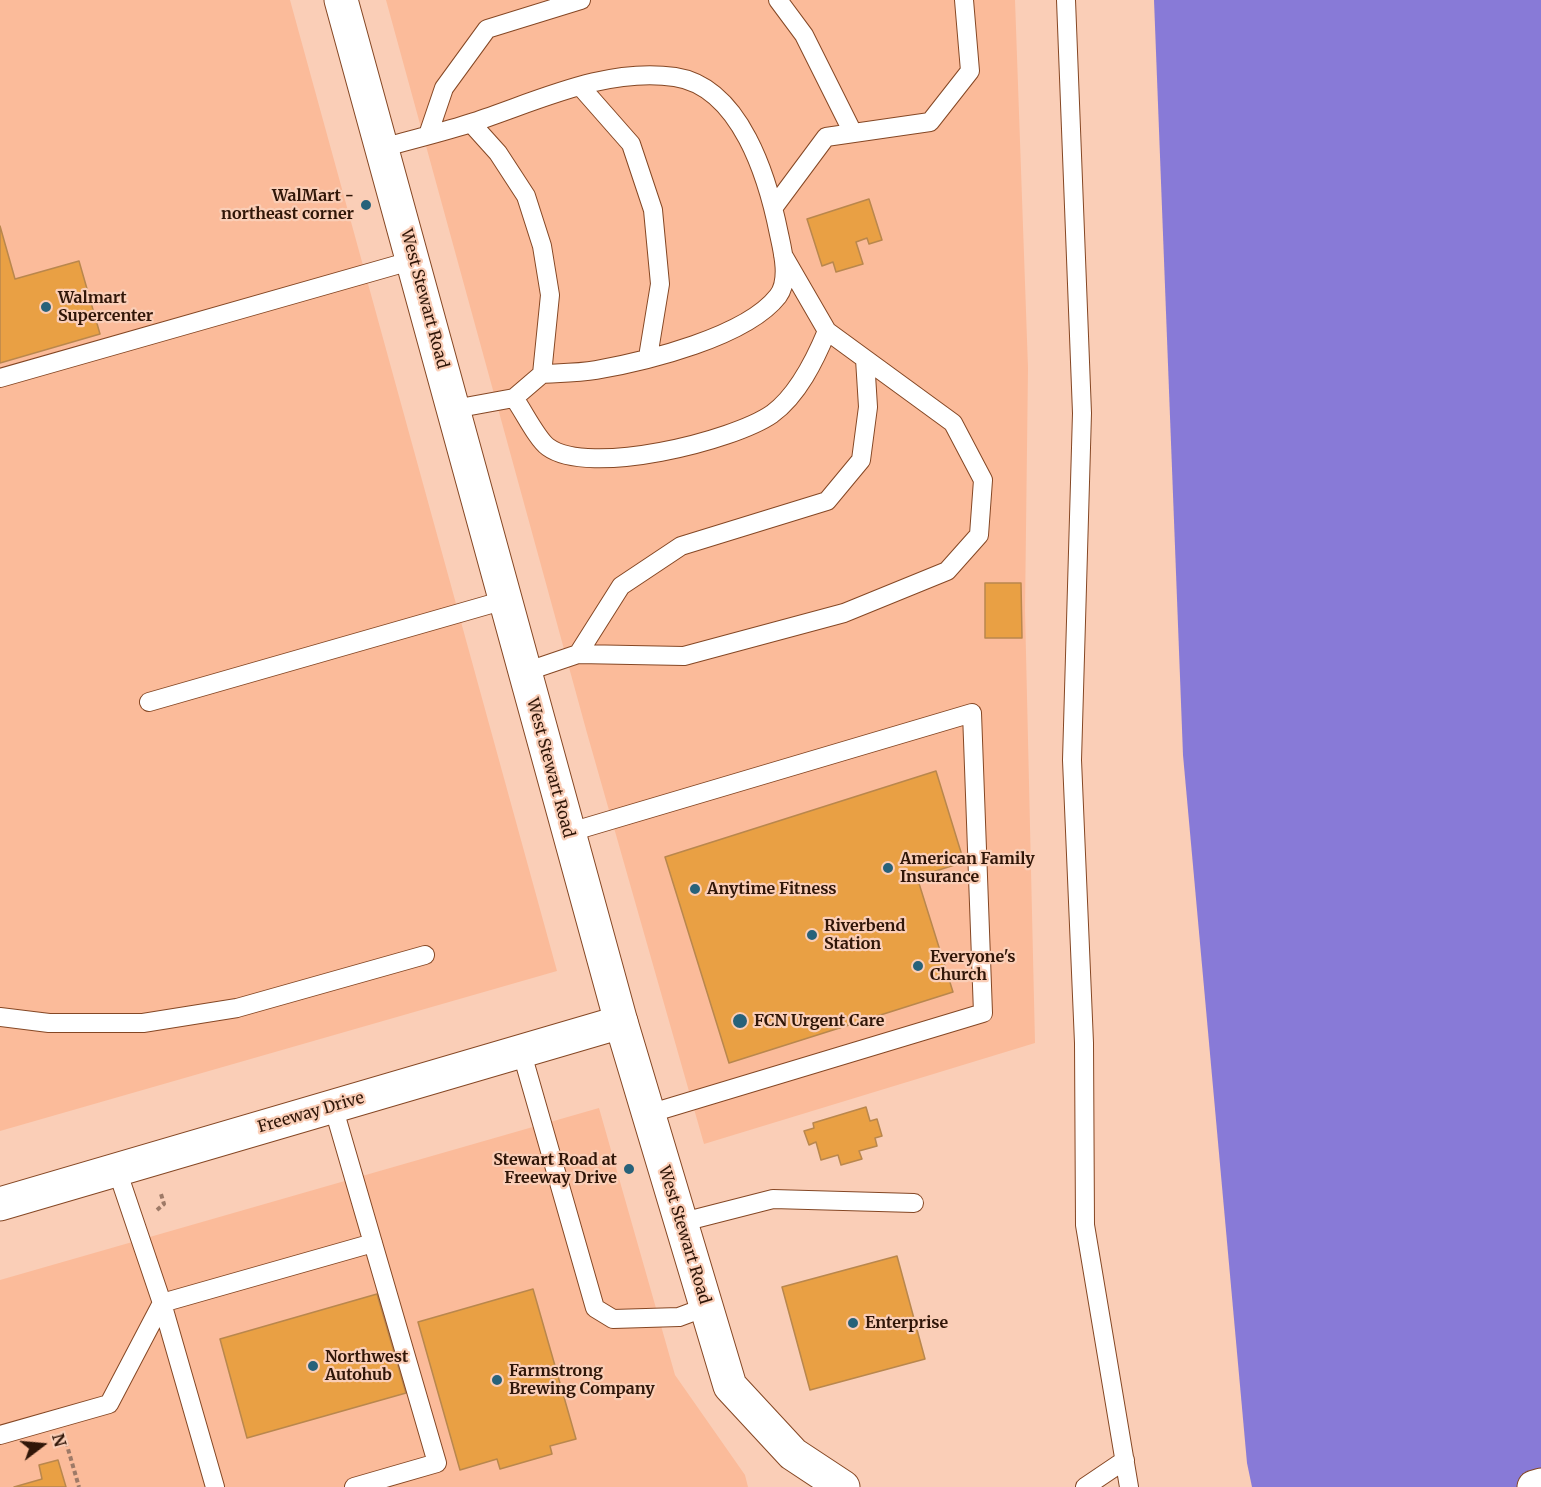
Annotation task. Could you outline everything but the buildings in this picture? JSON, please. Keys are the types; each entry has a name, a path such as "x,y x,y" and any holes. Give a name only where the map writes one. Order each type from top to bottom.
{"main road":[{"name":"West Stewart Road","path":"341,0 414,260 567,833 679,1223 730,1386 793,1454 843,1487"},
{"name":"Freeway Drive","path":"0,1204 621,1022"},
{"path":"1534,1487 1541,1485"}],"lane":[{"path":"428,135 444,88 487,29 581,0"},
{"path":"778,0 804,35 853,133"},
{"path":"774,207 826,137 930,122 970,71 964,0"},
{"path":"1066,0 1082,413 1072,760 1084,1043 1085,1225 1129,1487"},
{"path":"382,148 471,123 580,86 638,75 677,77 708,90 737,121 758,157 774,207 785,265 780,294 755,319 726,334 648,357 596,370 542,374 514,398 454,409"},
{"path":"580,86 631,144 653,210 660,284 648,357"},
{"path":"471,123 498,153 526,196 542,246 550,295 542,374"},
{"path":"525,672 578,654 684,656 844,613 947,571 979,535 983,480 953,423 827,331 783,255"},
{"path":"0,378 414,260"},
{"path":"514,398 548,447 585,459 621,458 661,451 704,441 742,428 772,413 796,387 816,358 827,331"},
{"path":"578,654 621,586 681,546 827,501 861,460 868,407 865,359"},
{"path":"149,702 505,600"},
{"path":"567,833 972,713 983,1013 648,1114"},
{"path":"0,1017 49,1023 143,1023 237,1008 425,955"},
{"path":"521,1050 596,1308 614,1319 679,1317 706,1307"},
{"path":"333,1106 437,1463 354,1487"},
{"path":"117,1170 162,1303 215,1487"},
{"path":"679,1223 773,1199 914,1203"},
{"path":"0,1436 109,1404 162,1303 373,1243"},
{"path":"1085,1487 1125,1460"}],"path":[{"path":"66,1441 80,1487"}],"shaded area":[{"path":"0,0 290,0 557,971 0,1131"},
{"path":"386,0 1015,0 1028,368 1025,610 1035,1043 704,1144 587,733"},
{"path":"1154,0 1541,0 1541,1487 1252,1487 1247,1463 1183,755"},
{"path":"599,1108 675,1375 745,1475 748,1487 0,1487 0,1280"}],"place":[{"name":"WalMart - northeast corner","path":"366,205"},
{"name":"Walmart Supercenter","path":"46,307"},
{"name":"American Family Insurance","path":"888,868"},
{"name":"Anytime Fitness","path":"695,889"},
{"name":"Riverbend Station","path":"812,935"},
{"name":"Everyone's Church","path":"918,966"},
{"name":"FCN Urgent Care","path":"740,1021"},
{"name":"Stewart Road at Freeway Drive","path":"629,1169"},
{"name":"Enterprise","path":"853,1323"},
{"name":"Northwest Autohub","path":"313,1366"},
{"name":"Farmstrong Brewing Company","path":"497,1380"}]}
